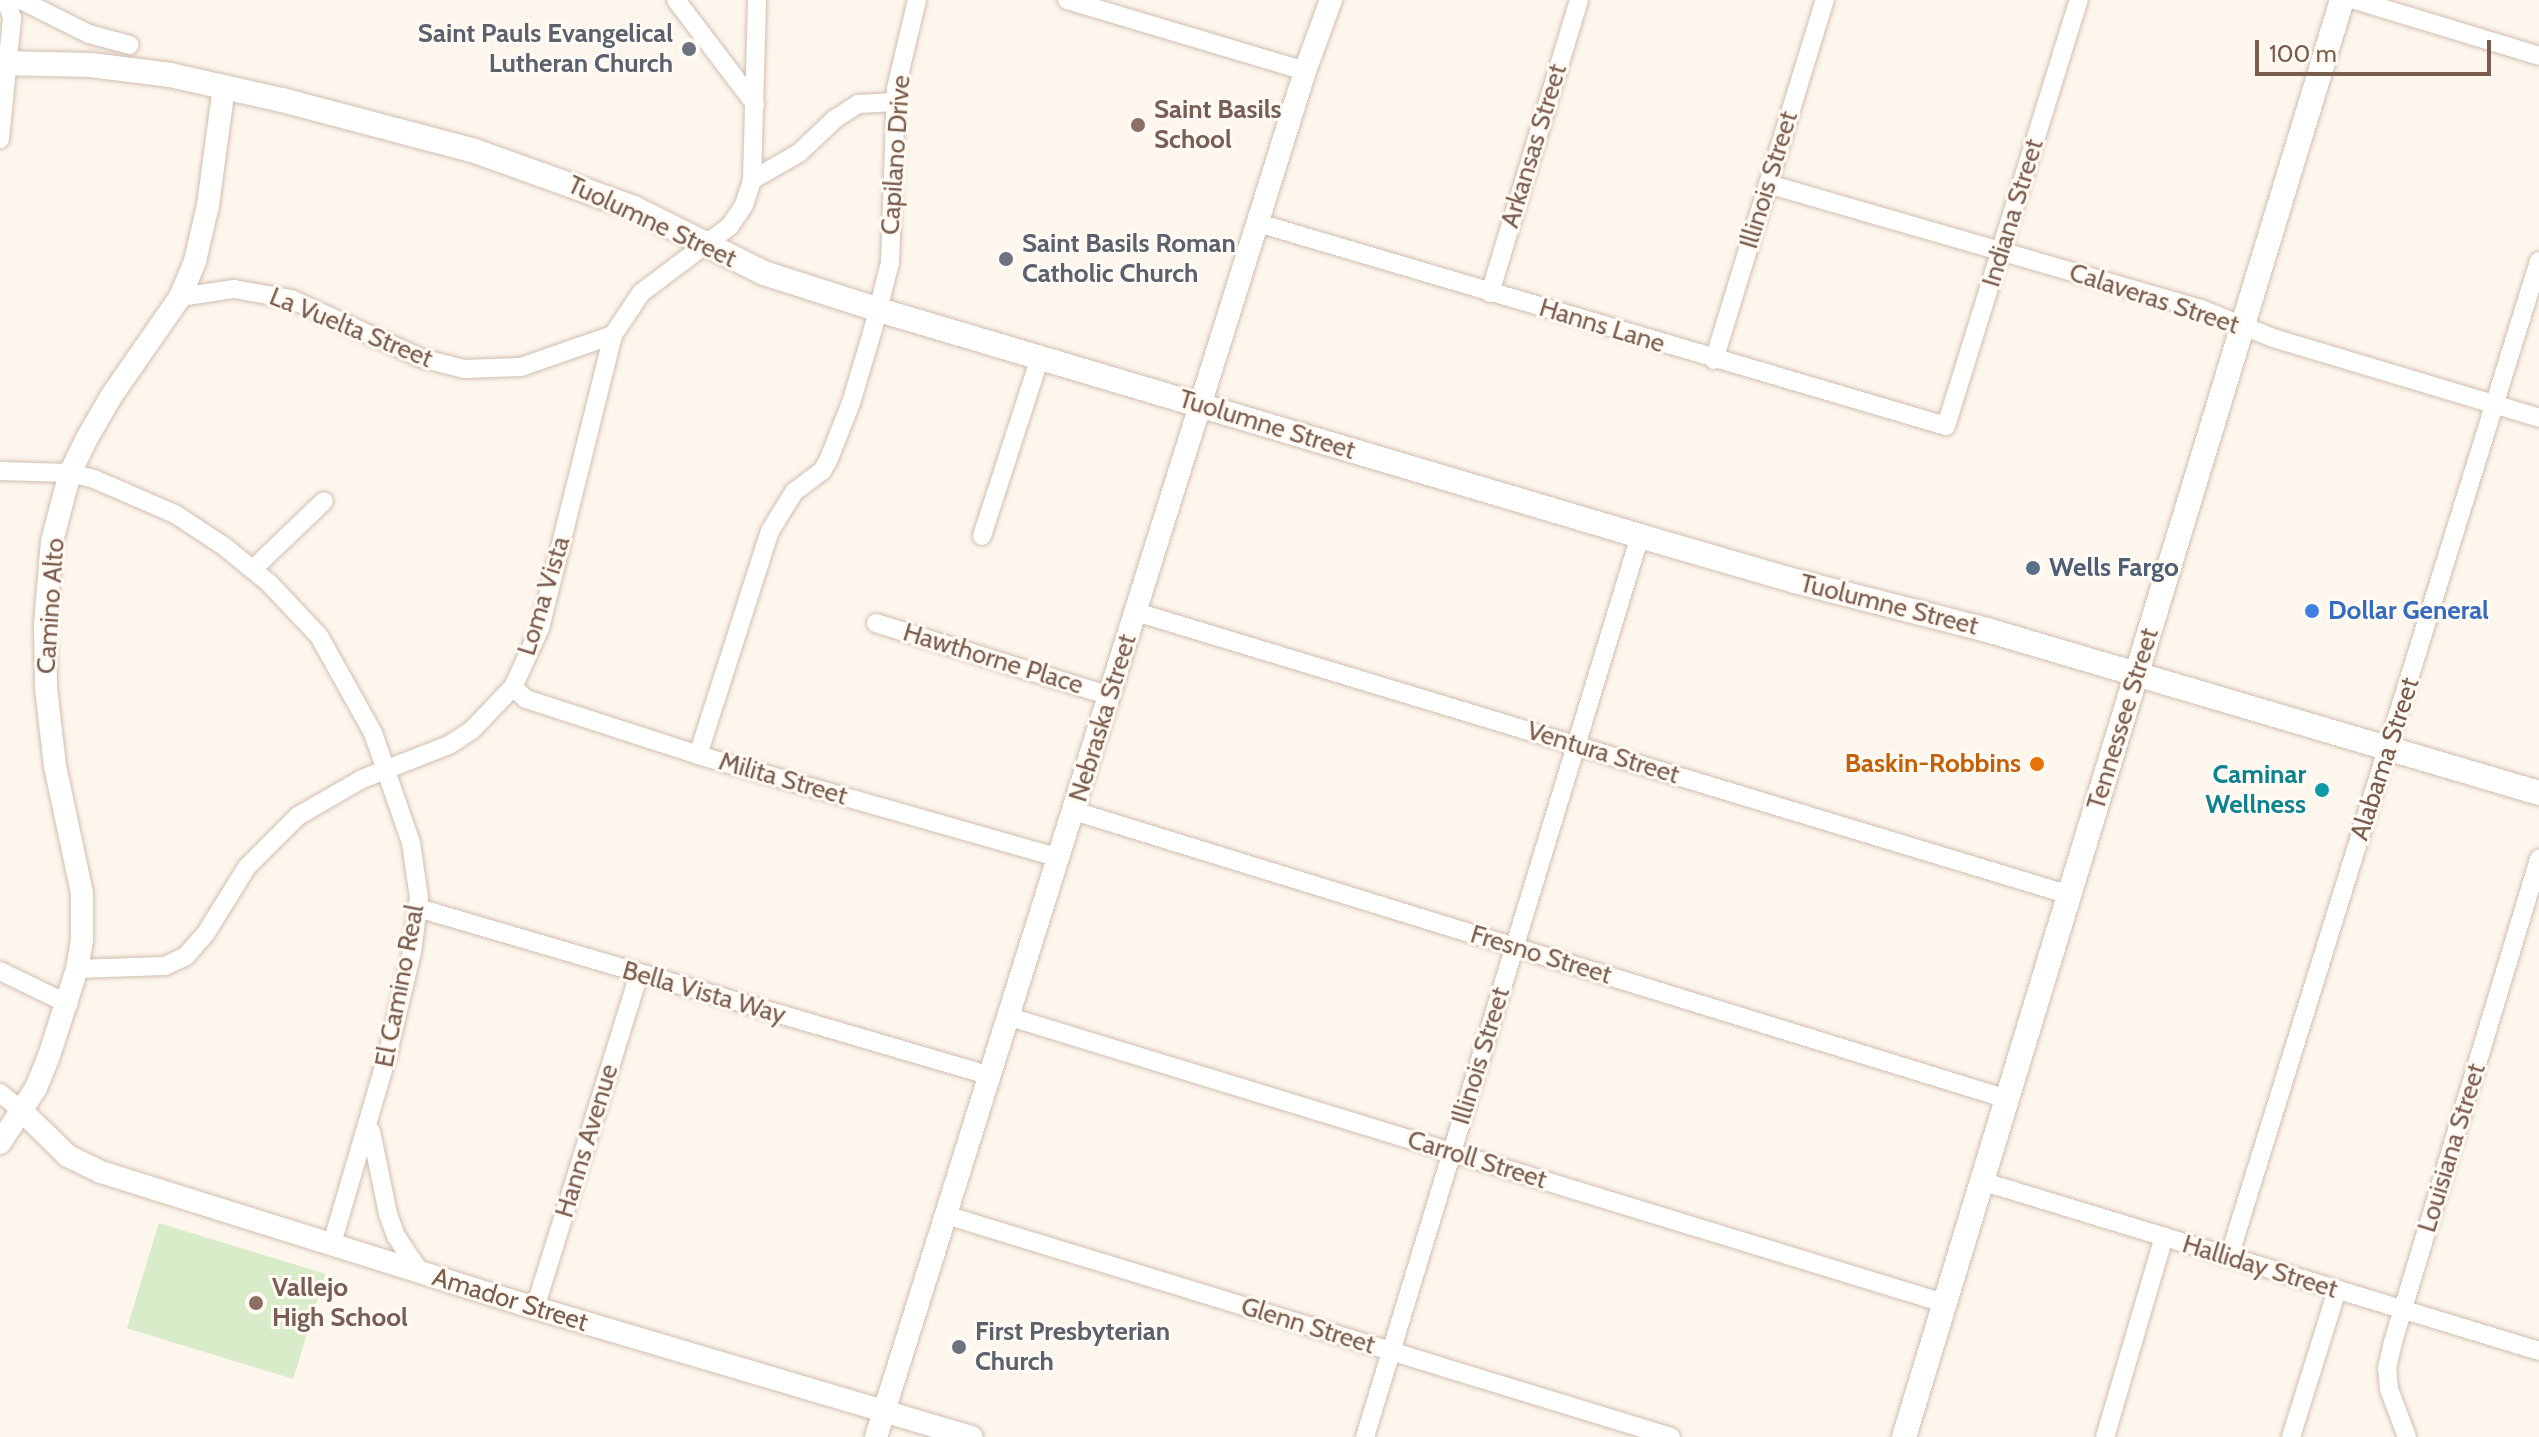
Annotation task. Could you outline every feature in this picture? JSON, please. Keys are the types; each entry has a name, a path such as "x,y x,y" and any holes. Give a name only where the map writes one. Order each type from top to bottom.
{"main road":[{"name":"Tennessee Street","path":"1904,1437 2342,0"},
{"name":"Tuolumne Street","path":"4,63 119,68 224,87 515,164 634,208 764,273 879,310 1640,536 1795,581 1987,630 2539,793"}],"street":[{"path":"0,139 4,63 12,18 6,0"},
{"path":"21,0 89,34 130,45"},
{"path":"676,0 755,104"},
{"path":"752,180 757,0"},
{"name":"Capilano Drive","path":"698,755 770,531 794,492 822,471 828,461 851,403 879,310 890,263 896,102 917,0"},
{"path":"1067,0 1305,71"},
{"name":"Nebraska Street","path":"876,1437 1305,71 1331,0"},
{"name":"Arkansas Street","path":"1490,293 1579,0"},
{"name":"Illinois Street","path":"1714,360 1825,0"},
{"name":"Indiana Street","path":"1946,426 2079,0"},
{"path":"2355,0 2539,56"},
{"name":"Camino Alto","path":"0,1143 36,1088 68,1004 77,969 82,893 55,766 45,646 52,541 70,473 112,395 180,297 195,261 208,205 224,87"},
{"path":"752,180 799,153 835,119 858,104 896,102"},
{"name":"Loma Vista","path":"77,969 165,966 186,956 206,933 229,894 266,844 298,816 329,796 449,745 472,730 513,687 540,628 613,335 641,293 732,224 752,180"},
{"name":"Calaveras Street","path":"1768,184 2201,309 2242,327 2539,418"},
{"name":"Hanns Lane","path":"1258,223 1946,426"},
{"name":"Alabama Street","path":"2229,1257 2539,261"},
{"name":"La Vuelta Street","path":"180,297 234,289 291,299 421,358 464,369 521,367 578,350 613,335"},
{"path":"982,536 1040,358"},
{"name":"El Camino Real","path":"0,471 70,473 94,479 175,514 253,569 319,636 353,691 387,770 411,843 418,908 412,952 370,1124 332,1243"},
{"path":"253,569 324,501"},
{"name":"Illinois Street","path":"1365,1437 1640,536"},
{"name":"Ventura Street","path":"1136,612 2070,895"},
{"name":"Hawthorne Place","path":"876,623 1110,696"},
{"name":"Milita Street","path":"513,687 526,699 698,755 1059,858"},
{"name":"Fresno Street","path":"1074,811 2007,1099"},
{"name":"Louisiana Street","path":"2407,1437 2389,1389 2387,1368 2539,859"},
{"name":"Bella Vista Way","path":"418,908 991,1076"},
{"path":"0,971 68,1004"},
{"name":"Hanns Avenue","path":"535,1308 639,975"},
{"name":"Carroll Street","path":"1010,1017 1944,1303"},
{"path":"0,1093 22,1111"},
{"name":"Amador Street","path":"22,1111 61,1150 83,1165 535,1308 972,1437"},
{"path":"370,1124 379,1185 388,1214 396,1236 420,1272"},
{"name":"Halliday Street","path":"1981,1181 2539,1351"},
{"name":"Glenn Street","path":"946,1215 1671,1437"},
{"path":"2105,1437 2164,1237"},
{"path":"2291,1437 2337,1290"}],"green space":[{"path":"159,1223 325,1274 293,1379 127,1328"}],"place":[{"name":"Saint Pauls Evangelical Lutheran Church","path":"689,49"},
{"name":"Saint Basils School","path":"1138,125"},
{"name":"Saint Basils Roman Catholic Church","path":"1006,259"},
{"name":"Wells Fargo","path":"2033,568"},
{"name":"Dollar General","path":"2312,611"},
{"name":"Baskin-Robbins","path":"2037,764"},
{"name":"Caminar Wellness","path":"2322,790"},
{"name":"Vallejo High School","path":"256,1303"},
{"name":"First Presbyterian Church","path":"959,1347"}]}
